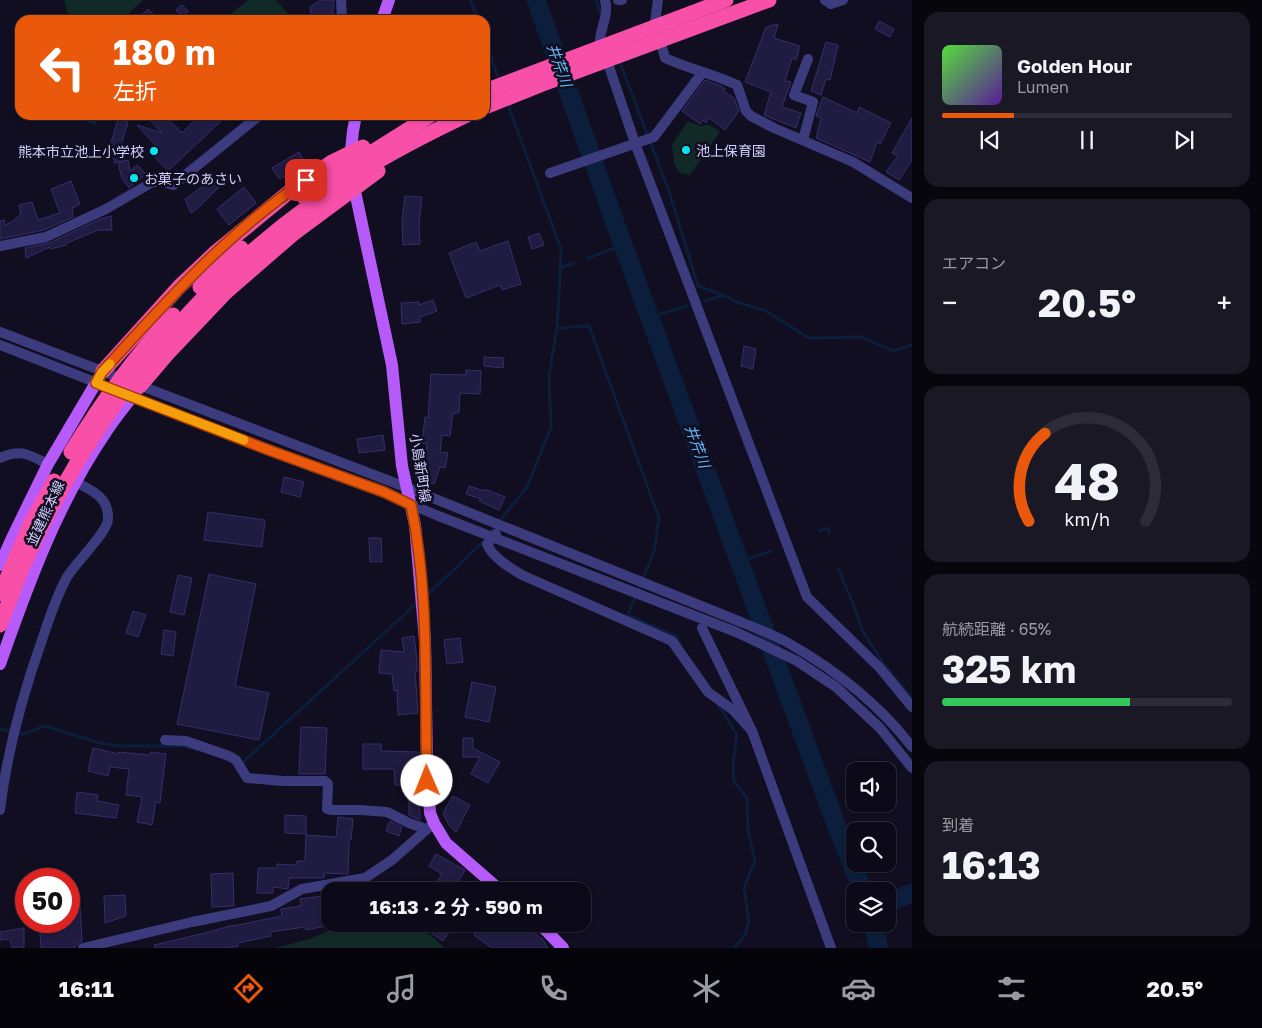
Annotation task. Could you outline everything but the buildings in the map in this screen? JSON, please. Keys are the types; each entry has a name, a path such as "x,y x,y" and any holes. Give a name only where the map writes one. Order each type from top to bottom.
{"highway":[{"path":"490,89 726,0"},
{"path":"490,105 769,0"},
{"path":"99,377 179,288 216,252 294,188 332,162 420,120"},
{"path":"0,594 36,526 70,453 105,398 146,345 222,265 291,207 326,181 422,120"},
{"path":"0,625 36,526 114,405 156,351 201,300 260,244 298,214 357,174 430,132 456,120"},
{"path":"136,392 168,352 226,292 292,234 430,132"}],"main road":[{"path":"384,15 389,0"},
{"name":"小島新町線","path":"355,120 350,159 354,194 392,365 402,466 415,525 424,608 430,826 446,843 491,882"},
{"name":"並建熊本線","path":"0,565 48,464 99,377"},
{"name":"並建熊本線","path":"0,664 24,596 48,538 76,482 106,432 136,392"},
{"path":"548,932 563,948"}],"street":[{"path":"341,0 342,15"},
{"path":"605,0 606,18 600,31 600,40 634,143 807,597 880,668 912,707"},
{"path":"658,0 655,22 665,58 738,85 746,111 751,116 853,162 912,198"},
{"path":"825,0 831,4 843,0"},
{"path":"803,140 813,102 794,96 808,59"},
{"path":"550,173 654,137 702,73"},
{"path":"0,246 46,237 106,209 151,183 159,182 172,185 254,120"},
{"path":"0,332 63,356 99,377 384,492 411,505 697,616 797,661 836,687 880,728 912,768"},
{"path":"0,345 58,368 99,377"},
{"path":"58,368 63,356"},
{"path":"136,392 408,488 789,643 836,672 886,717 912,748"},
{"path":"0,458 12,453 24,452 48,464"},
{"path":"0,810 15,726 29,676 49,619 67,577 104,532 109,521 108,510 104,500 96,492 76,482"},
{"path":"502,526 488,544 489,549 509,568 672,641 708,692 733,710 752,731"},
{"path":"702,628 752,731 831,948"},
{"path":"166,740 186,741 228,756 236,760 247,778 283,781 325,781 328,784 327,809 330,810 387,812 409,824 430,826"},
{"path":"83,948 192,922 272,906 302,888 365,878 392,860 430,826"}],"green space":[{"path":"64,0 143,0 127,15 68,15"},
{"path":"248,0 276,0 290,15 230,15"},
{"path":"688,121 701,126 709,124 720,132 690,175 680,173 674,164 672,145"},
{"path":"326,932 427,932 445,948 275,948 310,939"}],"water":[{"path":"82,120 97,120 95,125"}],"waterway":[{"path":"470,0 476,15"},
{"name":"井芹川","path":"536,0 618,231 837,827 859,882"},
{"path":"596,0 601,14"},
{"path":"490,54 499,80"},
{"path":"619,60 670,194 698,286 737,302 764,310 809,338 861,337 893,351 912,345"},
{"path":"490,533 527,487 551,427 549,376 557,328 561,249 507,102"},
{"path":"588,258 623,245"},
{"path":"560,268 574,263"},
{"path":"705,301 724,295"},
{"path":"650,317 687,306"},
{"path":"557,328 589,326 659,518 654,552 628,615 676,636 680,644"},
{"path":"819,531 828,528 829,533"},
{"path":"426,596 483,542"},
{"path":"740,562 771,551"},
{"path":"838,568 862,630 884,664 912,698"},
{"path":"241,764 419,601"},
{"path":"718,704 737,735 733,764 734,781 747,798 748,830 755,860 744,888 749,922 745,935 734,948"},
{"path":"0,729 23,734 45,726 100,743 118,746 184,746 198,750"},
{"path":"896,899 912,893"},
{"name":"井芹川","path":"875,932 879,948"}],"slow traffic":[{"path":"110,364 102,372 96,383 244,440"}],"place":[{"name":"池上保育園","path":"686,150"},
{"name":"熊本市立池上小学校","path":"154,151"},
{"name":"お菓子のあさい","path":"134,178"}],"route":[{"path":"306,180 256,218 216,252 179,288 102,372 96,383 266,449 384,492 411,505 424,608 427,781"}]}
